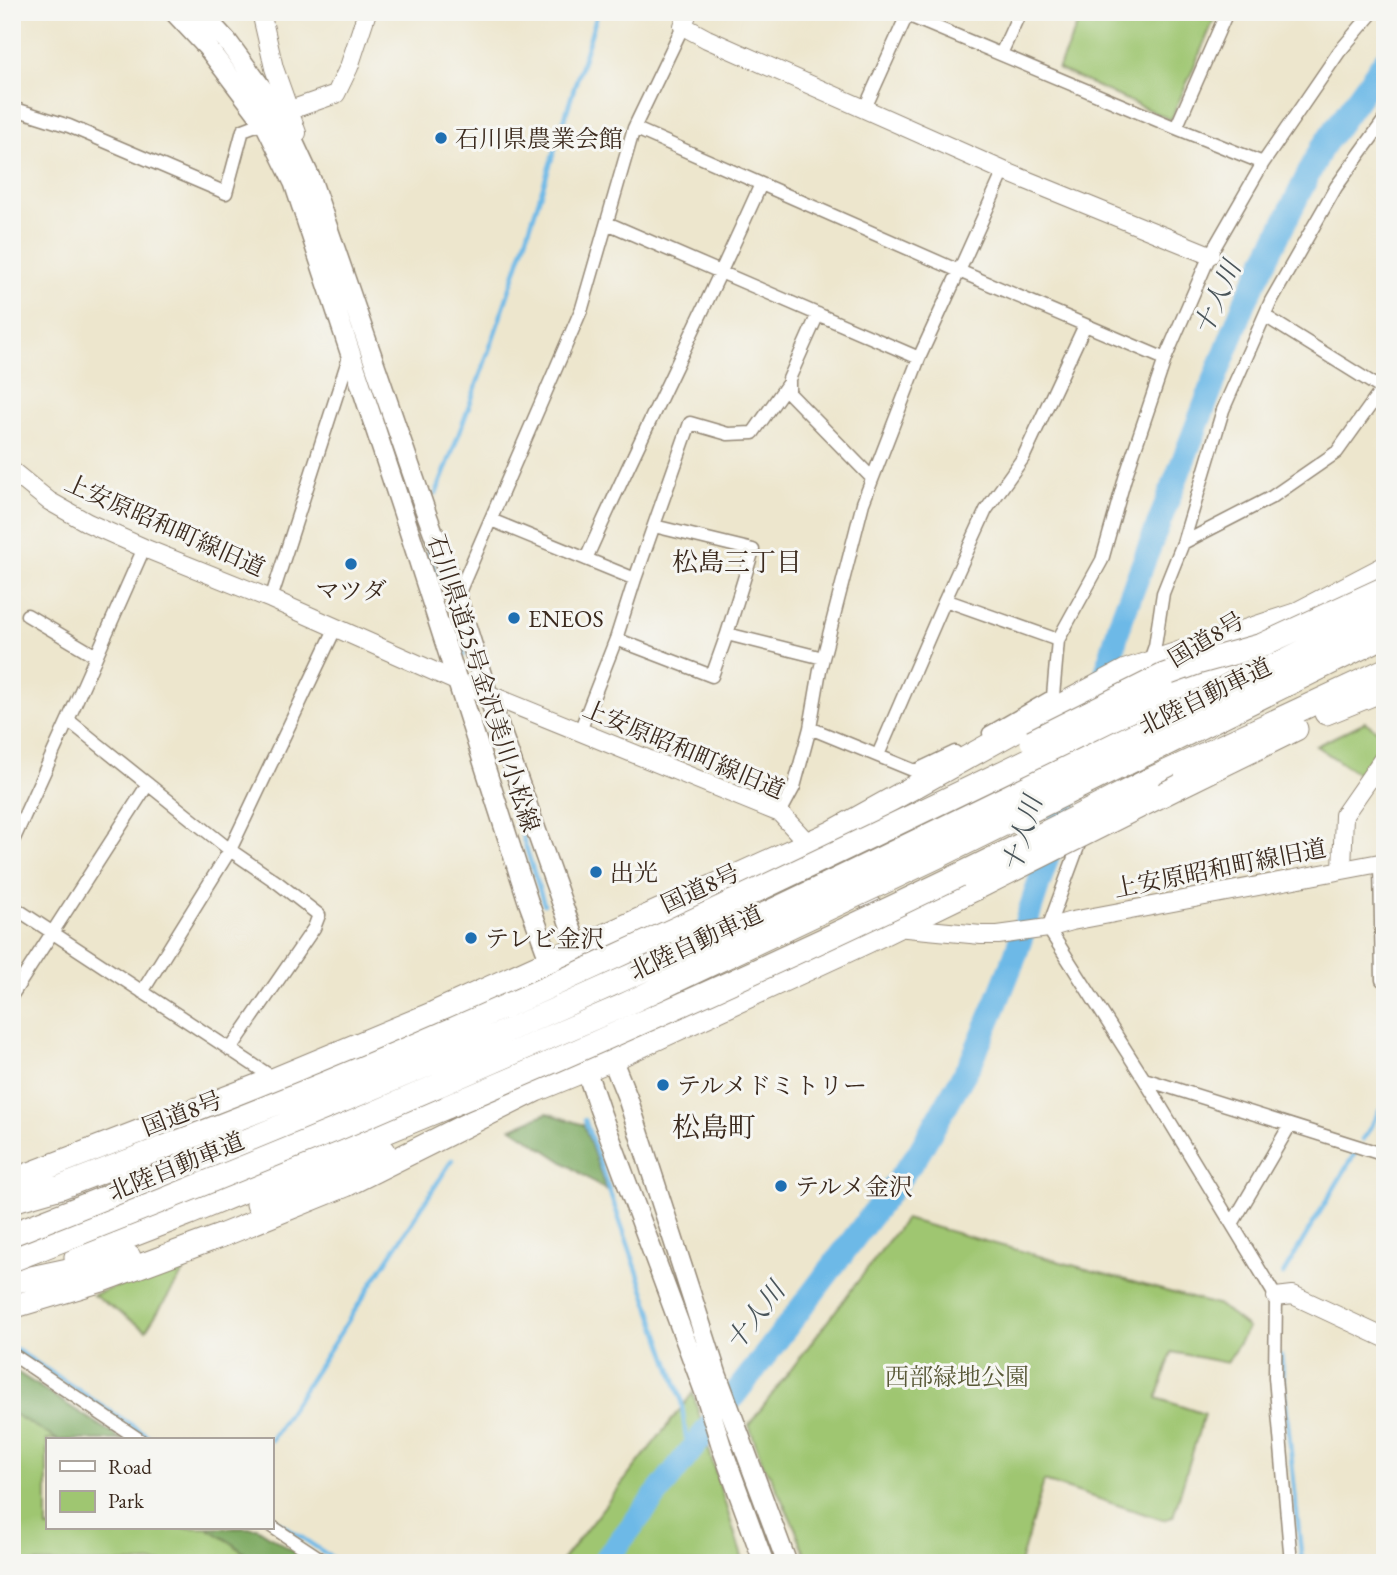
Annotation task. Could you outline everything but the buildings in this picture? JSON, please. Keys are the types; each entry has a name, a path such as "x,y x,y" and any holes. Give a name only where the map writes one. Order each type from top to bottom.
{"highway":[{"name":"国道8号","path":"12,1201 61,1187 264,1109 532,994 799,871 1167,693 1219,666 1295,615 1385,568"},
{"path":"12,1181 275,1079 434,1013 842,827 944,784 1164,675 1262,645 1385,588"},
{"name":"北陸自動車道","path":"12,1234 233,1146 612,984 770,912 1385,611"},
{"path":"842,827 1056,701 1081,694 1126,671 1295,615"},
{"name":"北陸自動車道","path":"12,1259 335,1130 622,1006 941,855 1385,636"},
{"path":"12,1276 96,1250 449,1106 646,1021 1017,848 1147,781 1385,670"},
{"path":"12,1307 102,1280 346,1185 536,1090 612,1059 975,889 1332,710 1380,692"},
{"path":"12,1282 140,1254 375,1154 490,1113"},
{"path":"12,1208 61,1187"}],"main road":[{"name":"石川県道25号金沢美川小松線","path":"193,17 228,41 278,115 312,182 578,948 612,1059 628,1099 718,1375 788,1563"},
{"name":"石川県道25号金沢美川小松線","path":"278,115 294,183 528,901 551,961 586,1070 705,1393 764,1563"}],"street":[{"path":"261,12 274,68 278,115"},
{"path":"12,108 69,126 226,193 243,130 336,94 349,67 367,12"},
{"path":"1001,54 1020,12"},
{"path":"1177,128 1227,12"},
{"path":"810,728 915,771 1056,701 1058,640 1102,560 1125,478 1165,359 1210,255 1263,163 1339,52 1373,12"},
{"path":"865,108 903,14 1263,163"},
{"path":"457,597 582,308 634,128 686,19 707,39 1004,171 1210,255"},
{"path":"1291,1563 1275,1377 1276,1297 1144,1079 1048,928 1156,646 1163,593 1183,542 1223,410 1271,301 1336,187 1385,119"},
{"path":"634,128 1165,359"},
{"path":"780,813 794,787 810,728 823,658 863,503 919,358 1004,171"},
{"path":"586,559 627,465 722,272 761,184"},
{"path":"607,223 919,358"},
{"path":"580,731 616,639 691,423 728,434 753,433 789,382 818,314"},
{"path":"1183,542 1272,498 1338,452 1384,390 1265,316"},
{"path":"878,755 944,600 986,510 1023,458 1085,325"},
{"path":"271,599 351,353"},
{"path":"789,382 789,393 872,478"},
{"name":"上安原昭和町線旧道","path":"12,471 49,501 144,548 271,599 488,695 780,813 807,844 896,927 998,935 1048,928 1072,921 1382,862"},
{"path":"491,520 635,579"},
{"path":"616,639 712,676 727,634 753,550 654,526"},
{"path":"12,843 144,548"},
{"path":"944,600 1058,640"},
{"path":"27,615 96,656"},
{"path":"142,992 230,850 336,627"},
{"path":"727,634 823,658"},
{"path":"68,720 230,850 319,915 314,928 230,1050"},
{"path":"1342,870 1344,815 1385,756"},
{"path":"12,995 148,784"},
{"path":"1382,862 1383,980"},
{"path":"12,906 275,1079"},
{"path":"1144,1079 1385,1155"},
{"path":"1232,1224 1290,1125"},
{"path":"1276,1297 1293,1295 1385,1338"},
{"path":"12,1354 137,1438"},
{"path":"273,1527 327,1563"}],"green space":[{"path":"1083,12 1217,13 1171,120 1058,69"},
{"path":"1365,722 1385,736 1360,775 1316,746"},
{"path":"547,1113 584,1125 606,1190 512,1128"},
{"name":"西部緑地公園","path":"905,1219 1220,1306 1248,1328 1227,1363 1172,1352 1157,1398 1204,1414 1173,1517 1163,1520 1044,1481 1020,1563 808,1563 796,1530 763,1464 749,1425"},
{"path":"192,1259 146,1330 93,1295"},
{"path":"12,1369 119,1438 46,1438 46,1530 259,1530 310,1563 12,1563"},
{"path":"12,1369 119,1438 55,1438 12,1413"},
{"path":"693,1393 744,1563 560,1563"},
{"path":"210,1530 260,1530 311,1563 256,1563 232,1543"}],"waterway":[{"path":"436,494 501,315 598,12"},
{"name":"十人川","path":"1098,701 1121,620 1245,302 1321,149 1385,60"},
{"path":"425,541 438,580"},
{"path":"452,619 464,655"},
{"path":"489,731 544,904"},
{"name":"十人川","path":"603,1563 918,1154 972,1060 995,1006 1015,956 1074,776"},
{"path":"1363,1140 1385,1101"},
{"path":"585,1120 681,1398 688,1453"},
{"path":"1283,1274 1355,1153"},
{"path":"272,1438 452,1160"},
{"path":"12,1347 151,1438"},
{"path":"1281,1355 1302,1563"},
{"path":"273,1518 340,1563"}],"place":[{"name":"石川県農業会館","path":"441,138"},
{"name":"マツダ","path":"351,564"},
{"name":"ENEOS","path":"514,618"},
{"name":"出光","path":"596,872"},
{"name":"テレビ金沢","path":"471,938"},
{"name":"テルメドミトリー","path":"663,1085"},
{"name":"テルメ金沢","path":"781,1186"}],"district":[{"name":"松島三丁目","path":"737,562"},
{"name":"松島町","path":"714,1127"}]}
